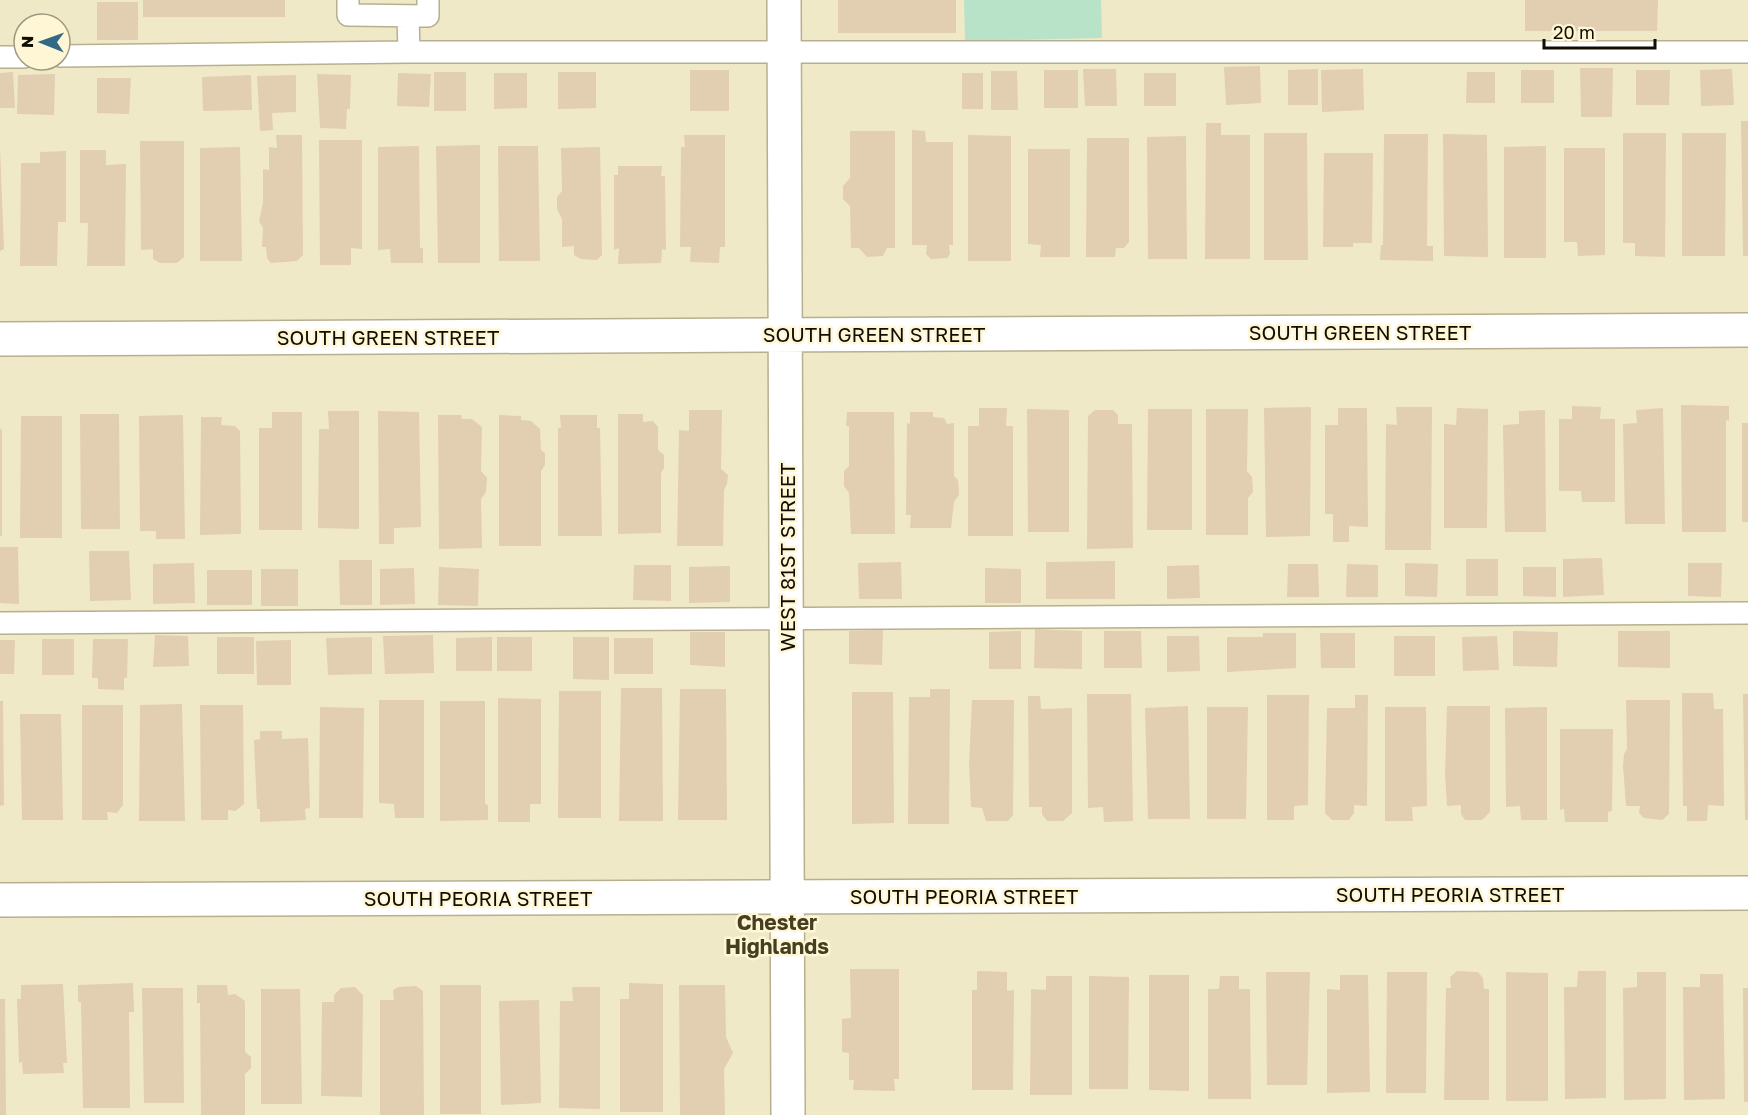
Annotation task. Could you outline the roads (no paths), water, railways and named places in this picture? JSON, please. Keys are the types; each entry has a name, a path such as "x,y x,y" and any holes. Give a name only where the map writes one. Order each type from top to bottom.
{"street":[{"name":"WEST 81ST STREET","path":"784,0 788,1115"},
{"name":"SOUTH GREEN STREET","path":"0,339 1748,330"},
{"name":"SOUTH PEORIA STREET","path":"0,900 1748,893"}],"lane":[{"path":"348,0 348,15 408,16 428,16 428,0"},
{"path":"408,16 409,52"},
{"path":"72,56 409,52 783,54 1748,52"},
{"path":"0,623 1748,613"}],"district":[{"name":"Chester Highlands","path":"777,934"}]}
